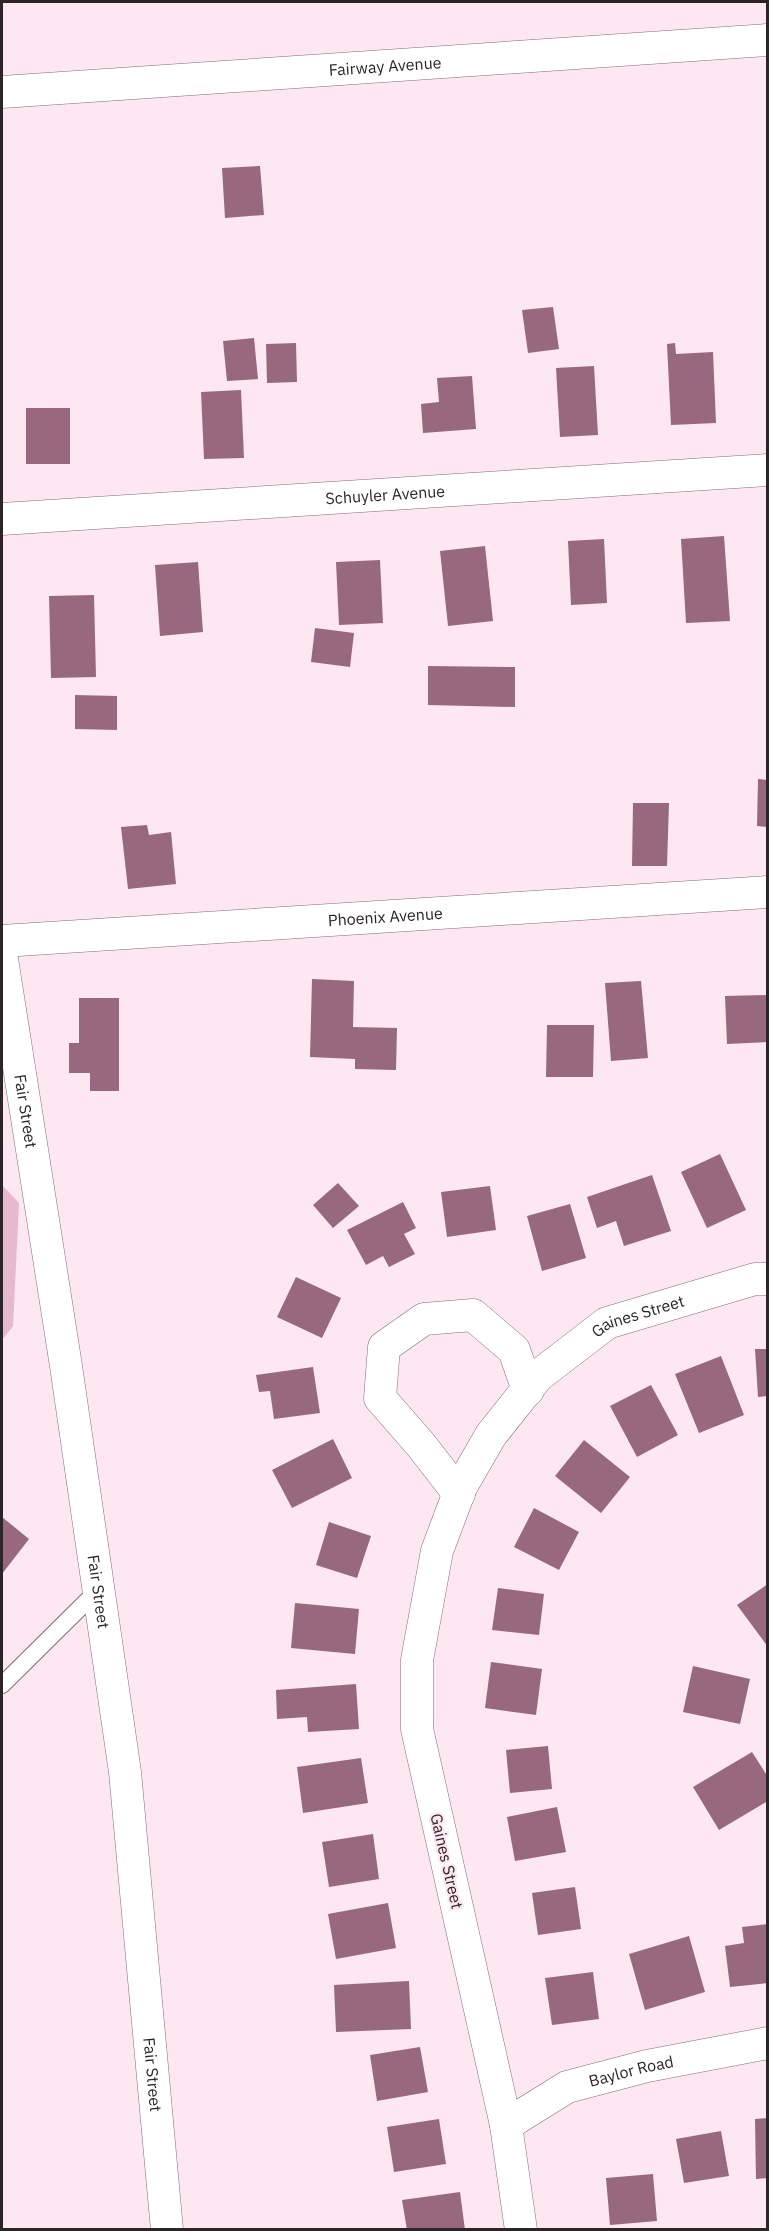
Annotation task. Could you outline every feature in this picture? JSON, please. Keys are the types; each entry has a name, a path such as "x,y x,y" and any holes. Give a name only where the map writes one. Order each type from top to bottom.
{"street":[{"name":"Fairway Avenue","path":"2,92 768,40"},
{"name":"Schuyler Avenue","path":"2,519 768,470"},
{"name":"Phoenix Avenue","path":"2,941 768,892"},
{"name":"Fair Street","path":"2,959 5,1008 125,1772 167,2229"},
{"name":"Gaines Street","path":"521,2229 506,2125 417,1729 417,1660 437,1551 459,1494 491,1435 538,1376 607,1323 755,1279 768,1279"},
{"path":"459,1494 380,1398 384,1347 424,1319 473,1315 514,1350 528,1390"},
{"name":"Baylor Road","path":"506,2125 567,2087 647,2066 768,2043"}],"lane":[{"path":"2,1686 98,1590"}],"shaded area":[{"path":"2,1185 19,1203 13,1326 2,1340"}],"building":[{"path":"260,166 264,215 225,218 222,168"},
{"path":"553,307 559,349 528,353 522,310"},
{"path":"254,338 258,379 227,381 223,341"},
{"path":"296,343 297,382 267,383 266,344"},
{"path":"675,343 676,354 713,352 716,423 671,425 667,344"},
{"path":"594,366 598,435 560,437 556,368"},
{"path":"472,376 476,429 423,433 421,404 439,402 437,378"},
{"path":"241,390 244,458 204,459 201,392"},
{"path":"26,408 70,408 70,464 26,464"},
{"path":"724,536 730,621 686,623 681,539"},
{"path":"604,539 607,603 571,605 568,541"},
{"path":"485,546 493,621 448,626 440,551"},
{"path":"380,560 383,623 339,625 336,562"},
{"path":"198,562 203,632 160,636 155,565"},
{"path":"94,595 96,677 51,678 49,596"},
{"path":"315,628 354,633 350,667 311,662"},
{"path":"428,666 515,667 515,707 428,705"},
{"path":"75,695 117,696 117,730 75,729"},
{"path":"758,779 768,780 768,827 757,826"},
{"path":"633,803 669,803 667,866 632,866"},
{"path":"147,825 149,835 171,832 176,884 128,889 121,827"},
{"path":"312,979 354,981 353,1027 397,1028 396,1070 355,1069 355,1059 310,1057"},
{"path":"641,981 648,1058 611,1061 605,983"},
{"path":"768,995 768,1042 727,1044 725,996"},
{"path":"79,998 119,998 119,1091 90,1091 90,1073 69,1073 69,1043 79,1043"},
{"path":"547,1025 594,1025 593,1077 546,1077"},
{"path":"720,1154 746,1210 707,1228 681,1172"},
{"path":"652,1175 671,1231 624,1246 616,1221 597,1228 587,1197"},
{"path":"338,1183 359,1206 333,1228 313,1205"},
{"path":"490,1186 496,1230 447,1237 441,1192"},
{"path":"403,1202 416,1228 404,1234 415,1254 389,1267 383,1256 366,1265 347,1230"},
{"path":"570,1204 586,1258 542,1271 527,1216"},
{"path":"296,1277 341,1298 322,1338 277,1317"},
{"path":"755,1349 768,1349 768,1396 758,1397"},
{"path":"721,1356 744,1415 699,1433 675,1374"},
{"path":"313,1367 320,1413 274,1419 270,1391 259,1392 256,1375"},
{"path":"651,1385 678,1435 637,1457 610,1406"},
{"path":"333,1439 352,1478 292,1508 272,1470"},
{"path":"584,1440 630,1477 601,1513 555,1476"},
{"path":"534,1508 579,1532 559,1570 514,1547"},
{"path":"2,1517 29,1539 2,1574"},
{"path":"329,1522 371,1536 357,1578 316,1565"},
{"path":"768,1584 768,1647 737,1605"},
{"path":"498,1588 544,1594 539,1635 492,1630"},
{"path":"295,1603 359,1609 355,1654 291,1648"},
{"path":"491,1662 542,1669 536,1715 485,1708"},
{"path":"693,1666 750,1679 740,1724 683,1712"},
{"path":"356,1684 359,1729 308,1732 307,1717 277,1719 276,1690"},
{"path":"548,1746 552,1789 510,1793 506,1750"},
{"path":"752,1752 768,1777 768,1801 719,1830 693,1787"},
{"path":"361,1758 368,1803 303,1813 297,1767"},
{"path":"557,1807 566,1852 515,1861 507,1817"},
{"path":"373,1834 379,1879 329,1887 322,1842"},
{"path":"575,1887 581,1929 538,1935 532,1893"},
{"path":"388,1903 396,1948 336,1959 328,1914"},
{"path":"768,1924 768,1983 730,1987 725,1946 744,1943 742,1927"},
{"path":"689,1936 705,1992 645,2010 629,1954"},
{"path":"593,1972 599,2019 552,2025 545,1978"},
{"path":"409,1981 411,2029 336,2032 334,1985"},
{"path":"420,2047 428,2092 377,2101 370,2055"},
{"path":"768,2118 768,2178 756,2179 755,2119"},
{"path":"439,2119 446,2164 394,2172 387,2127"},
{"path":"721,2131 729,2176 684,2183 676,2139"},
{"path":"653,2174 657,2221 610,2225 606,2178"},
{"path":"460,2192 465,2230 407,2230 402,2200"}]}
